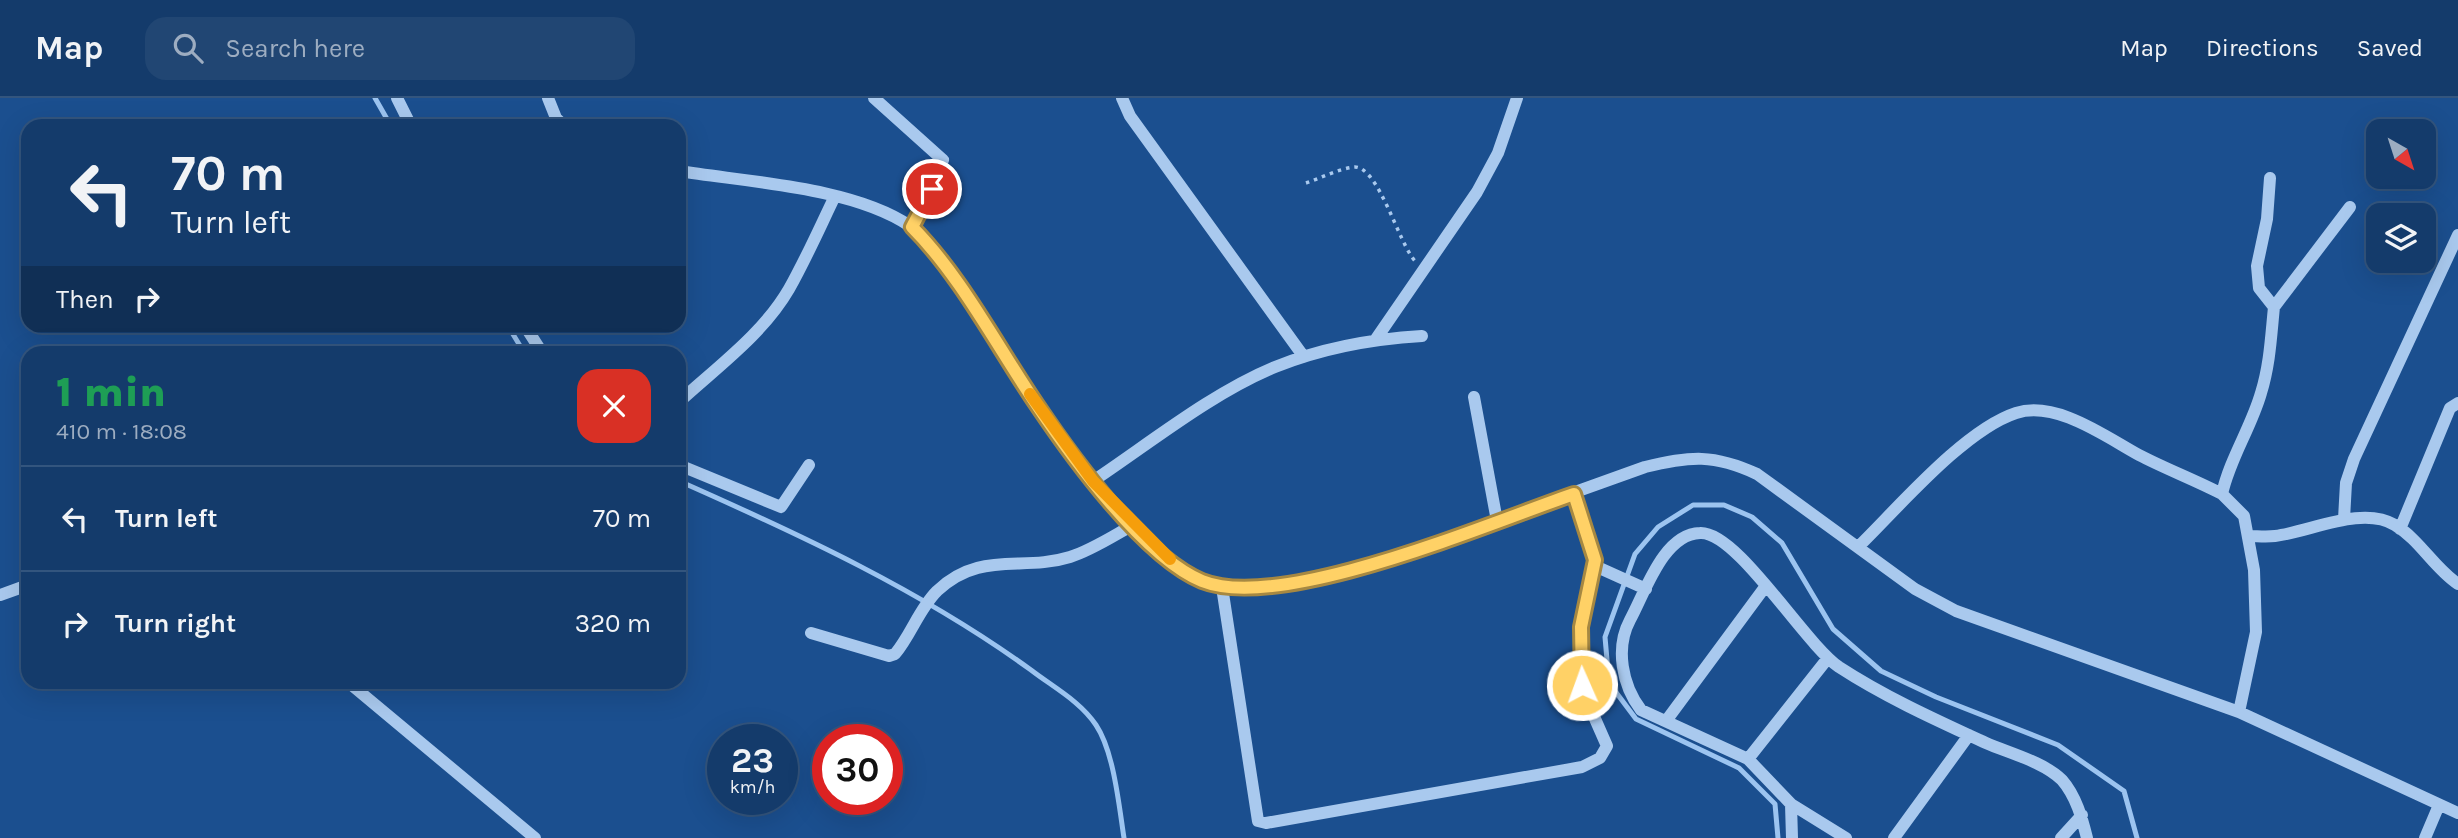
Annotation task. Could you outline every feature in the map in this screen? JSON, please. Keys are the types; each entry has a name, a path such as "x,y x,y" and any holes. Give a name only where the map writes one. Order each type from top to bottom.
{"street":[{"path":"397,98 408,119"},
{"path":"548,98 557,119"},
{"path":"874,98 943,160 912,227"},
{"path":"1122,98 1129,116 1304,357"},
{"path":"1376,339 1477,192 1498,153 1517,98"},
{"path":"686,172 835,196 892,215 912,227 954,280 1052,426 1093,481 1133,525 1183,570 1222,587 1272,586 1372,565 1645,467 1680,459 1710,457 1731,462 1757,474 1915,589 1956,611 2239,712 2458,813"},
{"path":"2270,178 2267,219 2257,266 2259,288 2274,307"},
{"path":"686,396 750,338 772,314 789,290 835,196"},
{"path":"2222,494 2236,448 2261,395 2272,348 2274,307 2350,207"},
{"path":"2344,519 2346,484 2354,459 2458,235"},
{"path":"1093,481 1243,383 1304,357 1376,339 1422,335"},
{"path":"1474,397 1497,521"},
{"path":"2400,528 2450,408 2458,403"},
{"path":"1858,547 1960,448 1987,426 2018,412 2052,413 2063,417 2222,494 2244,516 2253,570 2256,632 2239,712"},
{"path":"686,468 781,508 809,465"},
{"path":"1222,587 1258,821 1266,823 1582,767 1600,758 1607,746 1585,696 1580,675 1583,616 1599,567 1574,494"},
{"path":"2248,537 2274,536 2344,519 2379,519 2400,528 2445,575 2458,583"},
{"path":"811,633 889,656 900,648 910,628 932,597 961,575 982,564 1044,562 1071,556 1133,525"},
{"path":"1846,838 1791,804 1748,759 1641,710 1627,687 1624,631 1676,541 1703,532 1726,542 1828,658 1873,687 1969,735 2052,772 2062,780 2082,815 2087,838"},
{"path":"1599,567 1646,589"},
{"path":"1666,721 1765,587"},
{"path":"0,595 21,588"},
{"path":"1748,759 1828,658"},
{"path":"356,689 535,838"},
{"path":"1894,838 1969,735"},
{"path":"1791,804 1792,838"},
{"path":"2425,838 2440,805"},
{"path":"2061,838 2082,815"}],"path":[{"path":"1306,183 1355,167 1364,170 1390,208 1394,226 1406,251 1424,270"}],"waterway":[{"path":"375,98 387,119"},
{"path":"512,333 520,346"},
{"path":"686,484 770,522 904,590 990,641 1074,702 1090,716 1102,736 1115,780 1124,838"},
{"path":"1778,838 1775,804 1739,768 1636,719 1609,683 1605,637 1635,554 1658,527 1693,505 1724,505 1752,517 1782,543 1833,629 1881,671 1936,697 2058,745 2124,791 2137,838"}],"slow traffic":[{"path":"1030,394 1093,481 1148,541 1170,559"}],"route":[{"path":"932,189 912,227 923,237 954,280 1052,426 1093,481 1148,541 1183,570 1202,581 1222,587 1245,589 1302,582 1372,565 1574,494 1595,560 1581,627 1582,685"}]}
